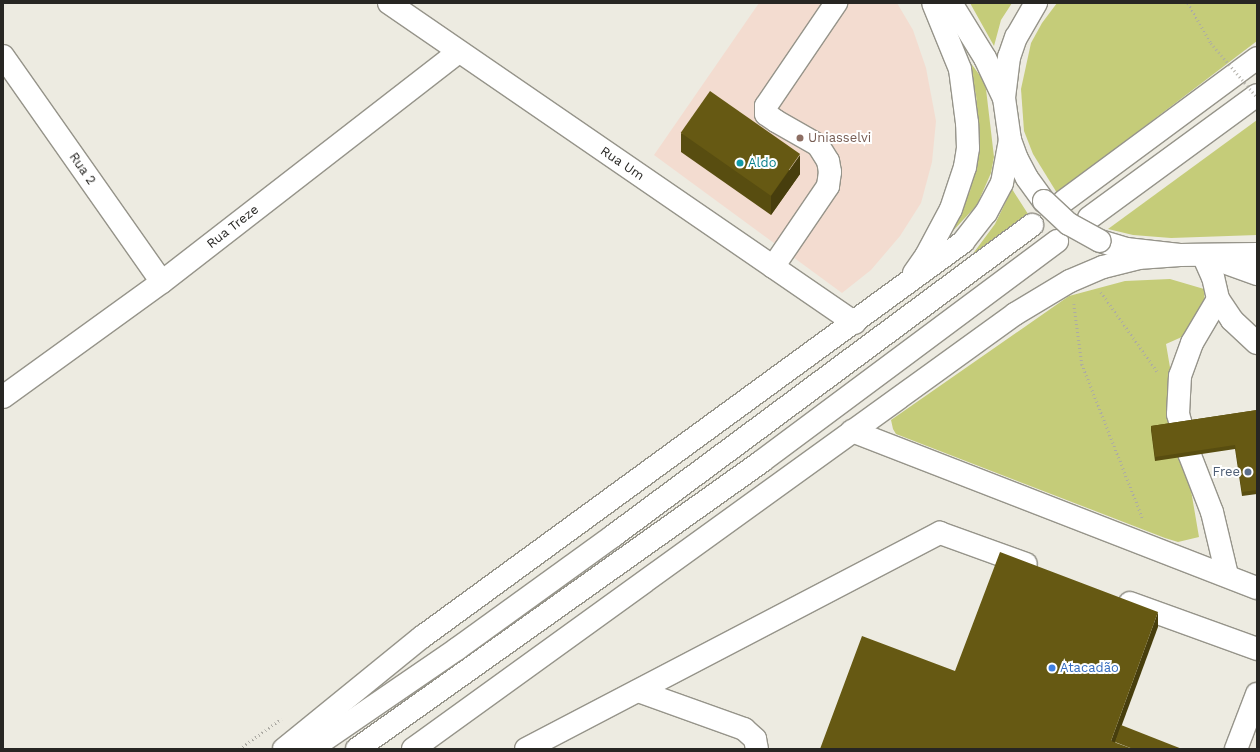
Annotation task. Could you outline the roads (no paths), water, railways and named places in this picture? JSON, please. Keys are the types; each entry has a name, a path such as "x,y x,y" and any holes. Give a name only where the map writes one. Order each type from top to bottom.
{"main road":[{"name":"Rua Um","path":"389,3 458,52 855,323"},
{"path":"773,267 828,186 830,172 828,161 818,145 766,114 766,106 836,3"},
{"path":"899,292 926,256 946,221 960,185 968,148 967,123 960,69 933,3"},
{"path":"951,3 985,58 1004,98"},
{"path":"1036,3 1014,43 1005,77 1004,98 1010,140 1027,178 1054,201 1069,224 1100,241 1126,249 1180,255"},
{"name":"Rua Treze","path":"3,396 162,282 458,52"},
{"name":"Rua 2","path":"3,56 162,282"},
{"path":"1054,201 1257,58"},
{"path":"1089,218 1257,96"},
{"path":"284,749 422,637 899,292 947,255 975,229 1002,183 1010,140"},
{"path":"311,749 457,649 613,536 1032,225"},
{"path":"357,749 762,461 1057,240"},
{"path":"413,749 979,339 1079,278 1138,258 1180,255 1257,254"},
{"path":"1203,255 1257,274"},
{"path":"1203,255 1213,277 1218,299 1232,320 1257,343"},
{"path":"1218,299 1192,343 1180,376 1178,414 1189,453 1212,512 1227,575"},
{"path":"852,431 1227,575 1257,588"},
{"path":"526,749 940,533 1043,571"},
{"path":"1110,595 1257,649"},
{"path":"638,690 744,729 756,739 757,749"},
{"path":"1236,749 1257,694"}],"place":[{"name":"Uniasselvi","path":"800,138"},
{"name":"Aldo","path":"740,163"},
{"name":"Free","path":"1248,472"},
{"name":"Atacadão","path":"1052,668"}]}
